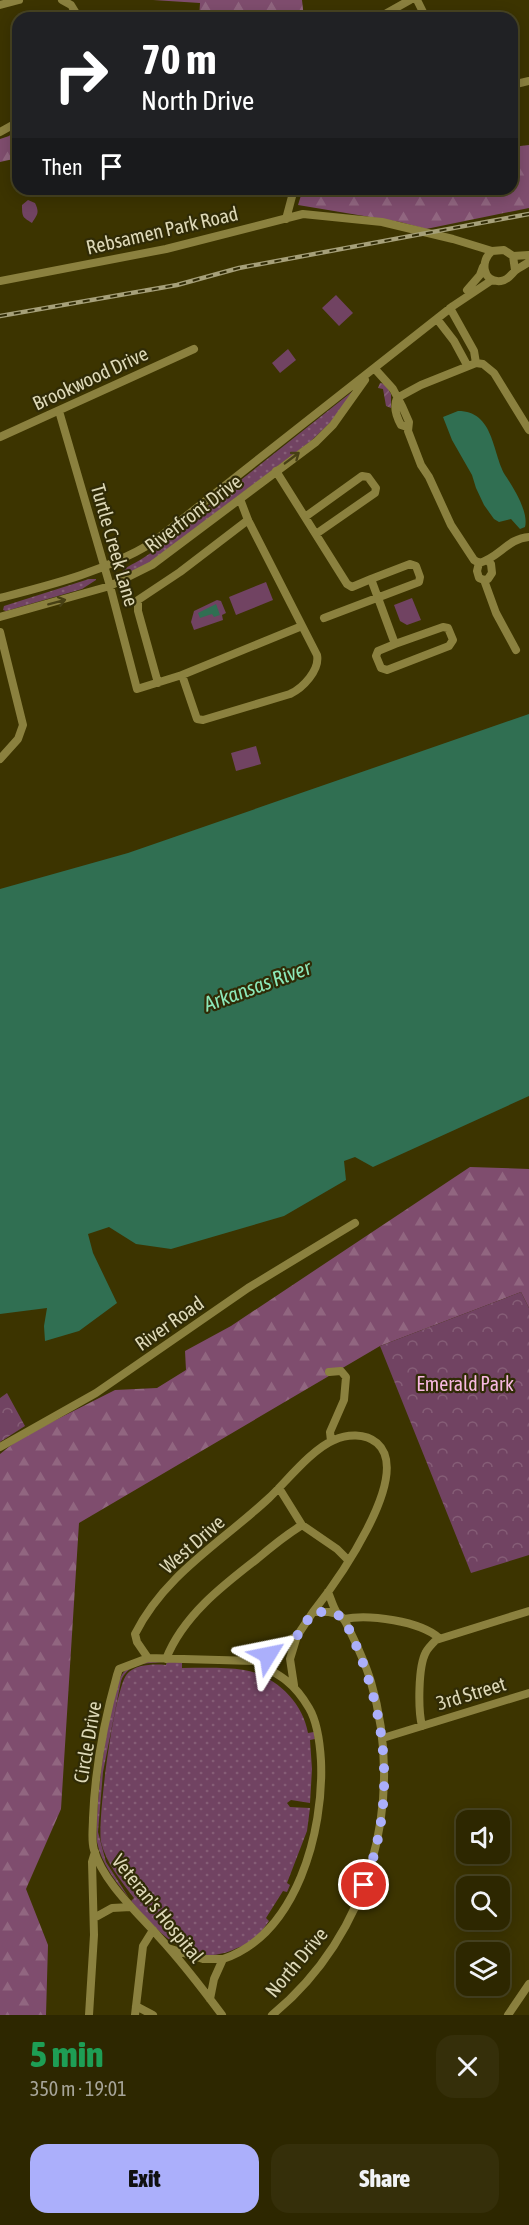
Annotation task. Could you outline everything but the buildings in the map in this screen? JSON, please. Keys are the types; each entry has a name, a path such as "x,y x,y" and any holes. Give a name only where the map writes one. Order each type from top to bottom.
{"street":[{"path":"0,5 19,0"},
{"path":"62,0 71,5 75,12"},
{"path":"389,12 410,0"},
{"path":"286,219 292,195"},
{"name":"Rebsamen Park Road","path":"0,281 166,249 303,214 382,222 492,251 504,250 513,256 529,255"},
{"name":"Rebsamen Park Road","path":"437,236 473,251 483,265 487,276 492,280"},
{"path":"483,265 487,255 492,251"},
{"path":"513,256 515,270"},
{"path":"492,280 504,280 529,262"},
{"name":"Riverfront Drive","path":"452,307 479,277 483,265"},
{"name":"Riverfront Drive","path":"0,598 89,574 152,543 437,318 492,280"},
{"path":"452,307 474,351 471,364"},
{"path":"437,318 471,364"},
{"path":"454,341 465,334"},
{"name":"Brookwood Drive","path":"0,436 194,349"},
{"path":"483,580 488,579 492,573 491,564 474,560 451,525 421,465 407,427 401,425 394,406 397,398 471,364 490,368 529,430"},
{"path":"371,372 393,389 397,398"},
{"name":"Riverfront Drive","path":"0,617 110,586 152,566 316,442 333,425 371,372"},
{"name":"Turtle Creek Lane","path":"59,411 138,689 158,683"},
{"path":"276,471 347,584 352,587 410,564 416,566 420,577 419,582 324,618"},
{"path":"305,517 362,476 368,477 376,488 375,493 316,534"},
{"path":"182,675 197,719 203,720 299,690 317,667 318,662 302,626 248,520 240,499"},
{"path":"248,520 180,572 138,600 138,611 158,683 302,626"},
{"path":"516,650 477,571 483,562 514,540 529,537"},
{"path":"371,579 395,644"},
{"path":"443,627 448,628 453,640 449,646 387,670 381,668 376,656 378,651 395,644 443,627"},
{"path":"0,632 23,725 18,739 0,759"},
{"name":"River Road","path":"0,1447 96,1393 248,1288 355,1223"},
{"path":"329,1372 341,1371 346,1377 344,1400 330,1432 332,1441"},
{"name":"West Drive","path":"148,1658 135,1634 151,1606 179,1574 240,1524 332,1441 354,1435 365,1436 378,1444 386,1458 386,1477 380,1500 348,1560 313,1612"},
{"path":"279,1488 302,1525 337,1549 348,1560"},
{"path":"166,1659 171,1647 191,1618 216,1592 302,1525"},
{"name":"North Drive","path":"272,2015 302,1986 341,1935 357,1904 371,1866 382,1820 386,1780 382,1738 371,1682 328,1592"},
{"path":"294,1685 290,1659 297,1636 313,1612 329,1612 341,1617 395,1620 432,1632 439,1638"},
{"path":"422,1726 420,1689 425,1654 439,1638 528,1613"},
{"path":"254,1661 268,1655 281,1644 297,1636"},
{"name":"Circle Drive","path":"94,1852 95,1793 111,1696 119,1669 148,1658 254,1661"},
{"name":"Veteran's Hospital","path":"210,1999 214,1979 223,1959 252,1945 275,1921 300,1877 312,1846 320,1799 320,1750 311,1710 294,1685 254,1661"},
{"name":"3rd Street","path":"382,1738 529,1693"},
{"name":"Veteran's Hospital","path":"94,1852 114,1886 169,1948 222,2015"},
{"name":"Veteran's Hospital","path":"89,2015 94,1918 92,1862 94,1852"},
{"path":"94,1918 111,1908 131,1907"},
{"path":"153,1930 143,1946 136,2010 153,2015"},
{"path":"169,1948 202,1959 223,1959"},
{"path":"508,2015 529,1984"}],"green space":[{"path":"153,0 302,0 303,12 199,12 200,3"},
{"path":"12,133 12,159 0,162 0,139"},
{"path":"529,145 529,208 426,229 400,222 298,205 301,195 518,195 518,146"},
{"path":"28,200 35,203 38,212 32,223 25,218 22,212 22,205"},
{"path":"336,295 353,313 339,326 322,308"},
{"path":"288,349 296,360 280,373 272,363"},
{"path":"380,383 385,384 391,394 391,408 386,406 383,389 378,388"},
{"path":"353,391 336,417 311,441 144,567 120,575 125,569 172,537"},
{"path":"89,579 96,580 82,589 3,610 4,606"},
{"path":"266,582 273,600 236,615 229,597"},
{"path":"412,598 421,620 407,625 400,621 394,605"},
{"path":"217,600 221,601 226,613 222,615 223,620 194,630 191,622 194,611"},
{"path":"256,746 261,764 236,771 231,753"},
{"path":"470,1167 529,1169 529,1308 521,1292 380,1346 79,1523 61,1809 26,1889 48,1945 46,2015 0,2015 0,1454 20,1438 115,1390 157,1388 186,1370 185,1351 231,1326"},
{"name":"Emerald Park","path":"521,1292 529,1308 529,1555 471,1573 380,1346"},
{"path":"7,1393 25,1426 0,1442 0,1398"},
{"path":"147,1661 164,1663 133,1667 128,1670 121,1681 103,1772 98,1832 106,1862 129,1898 110,1872 99,1850 96,1829 97,1808 103,1755 112,1703 118,1684 125,1671 134,1666"},
{"path":"167,1661 182,1662 182,1668 236,1669 266,1678 277,1684 294,1701 308,1733 314,1732 315,1739 310,1740 312,1769 310,1803 291,1800 287,1803 290,1807 310,1808 307,1831 287,1883 290,1885 287,1892 283,1891 266,1918 269,1921 256,1938 246,1945 220,1954 205,1955 191,1952 177,1945 153,1925 131,1901 134,1898 110,1864 101,1842 100,1829 108,1756 122,1685 127,1674 135,1668 166,1665"}],"water":[{"path":"458,411 470,413 485,425 505,475 523,507 525,527 520,529 511,519 499,522 484,505 443,417"},
{"path":"216,604 220,615 214,617 212,614 200,618 198,613"},
{"name":"Arkansas River","path":"529,714 529,1096 373,1167 355,1157 344,1161 346,1180 284,1216 171,1249 136,1244 109,1227 88,1234 93,1253 117,1303 79,1331 45,1341 44,1326 47,1308 0,1314 0,889 128,853"}],"railway":[{"path":"0,316 177,285 239,268 529,214"}],"route":[{"path":"268,1655 281,1644 297,1636 313,1612 329,1612 338,1614 344,1619 363,1661 378,1710 386,1780 382,1820 364,1885"}]}
